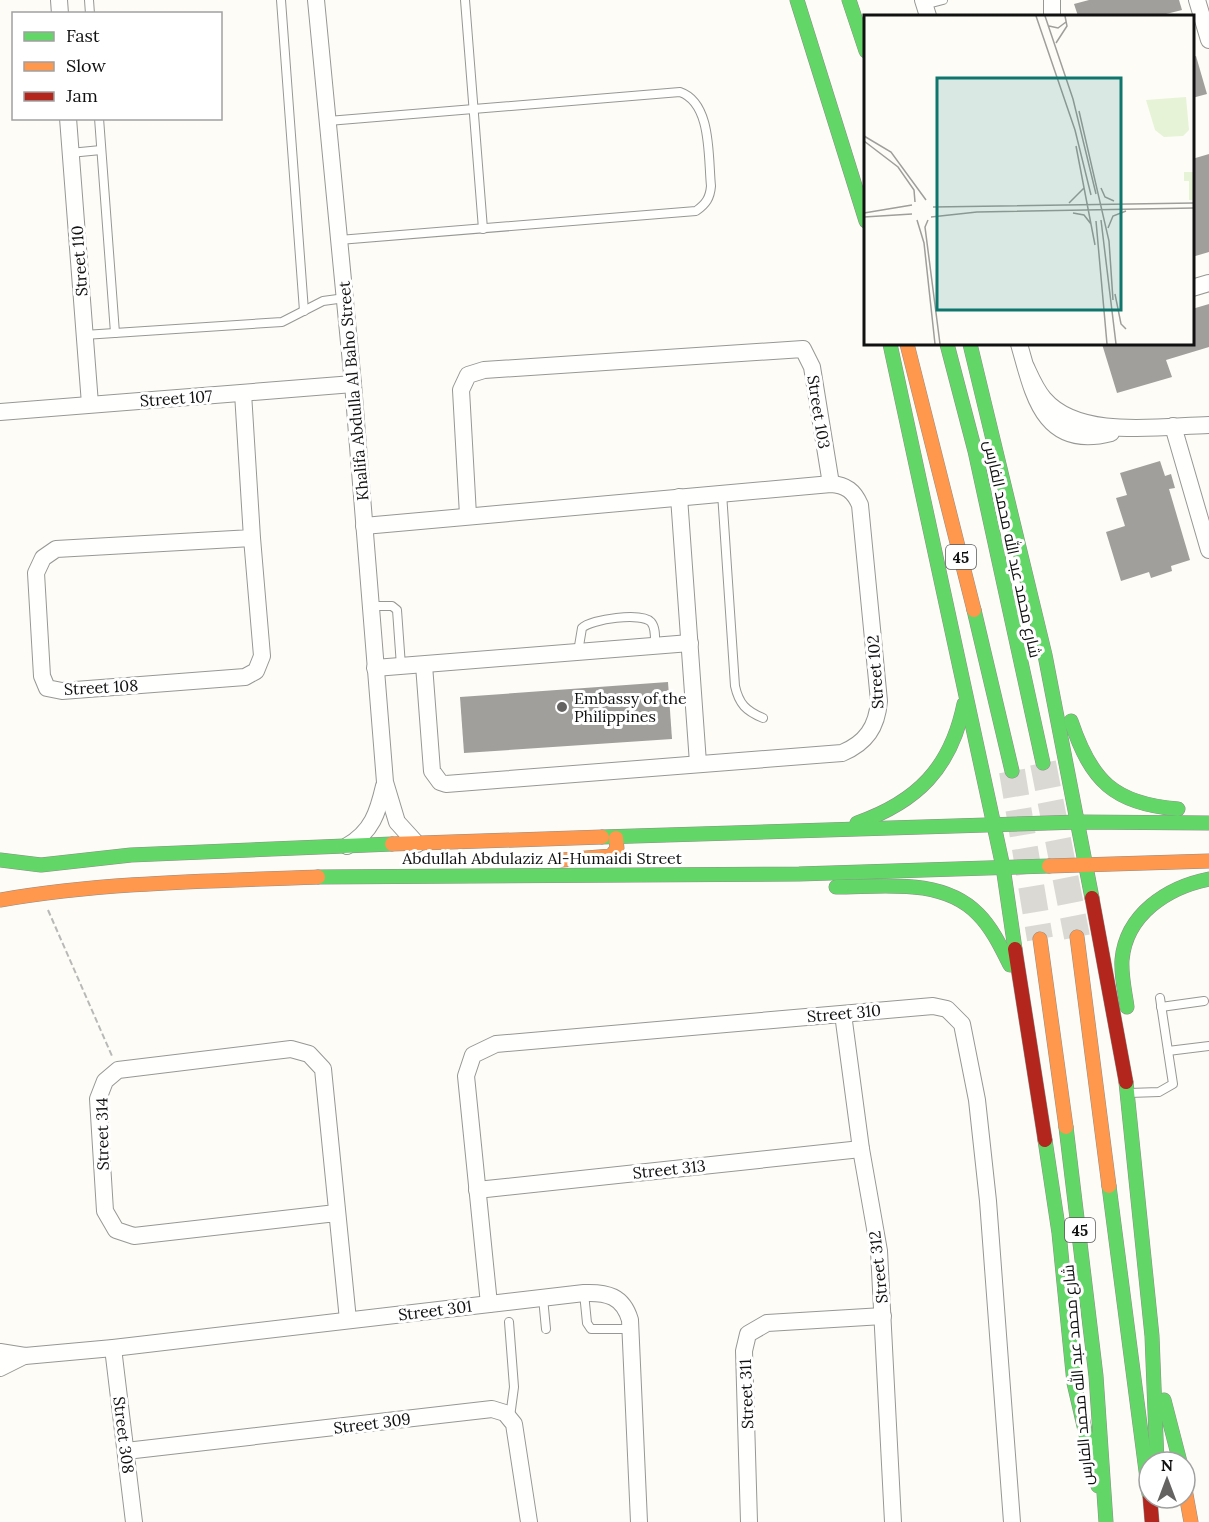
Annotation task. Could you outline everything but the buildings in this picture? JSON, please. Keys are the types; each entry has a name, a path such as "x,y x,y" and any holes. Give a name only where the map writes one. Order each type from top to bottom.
{"street":[{"name":"Khalifa Abdulla Al Baho Street","path":"316,0 345,298 385,782 397,822 417,844"},
{"path":"797,0 864,214"},
{"path":"849,0 864,45"},
{"path":"1197,0 1209,40"},
{"name":"Street 110","path":"68,120 90,404"},
{"path":"1194,287 1209,283"},
{"path":"890,345 1003,867 1059,1233 1074,1383 1090,1461 1106,1506"},
{"name":"45","path":"907,345 1012,771"},
{"name":"شارع محمد عبد الله محمد الفارس","path":"947,345 975,451 1043,763"},
{"path":"970,345 1045,655 1079,822 1125,1071 1155,1375 1157,1450"},
{"path":"1019,345 1035,400 1056,425 1085,435 1106,434 1132,428 1209,425"},
{"name":"Street 103","path":"468,515 460,390 468,375 483,370 780,348 803,349 812,367 831,484"},
{"name":"Street 107","path":"0,412 352,384"},
{"name":"Street 108","path":"243,393 262,656 256,671 245,677 62,691 47,688 42,676 36,573 43,558 56,549 252,538"},
{"path":"1173,426 1208,540"},
{"path":"364,525 831,484"},
{"name":"Street 102","path":"424,665 432,771 440,782 446,784 842,753 855,747 873,728 879,701 860,505 856,495 849,489 831,484"},
{"path":"679,497 698,763"},
{"path":"375,668 690,643"},
{"path":"1045,655 1062,696 1076,741 1086,763 1101,782 1121,798 1147,807 1209,810"},
{"path":"827,832 887,813 926,784 946,758 953,744 965,697"},
{"name":"Khalifa Abdulla Al Baho Street","path":"345,847 364,834 375,819 385,782"},
{"name":"Abdullah Abdulaziz Al-Humaidi Street","path":"0,860 41,866 182,851 827,832 1079,822 1209,823"},
{"path":"423,874 488,864 607,857 617,849 616,838"},
{"name":"Abdullah Abdulaziz Al-Humaidi Street","path":"0,900 41,893 187,882 423,874 713,874 1209,861"},
{"path":"713,874 774,884 932,888 964,902 990,926 1021,991"},
{"path":"1125,1071 1129,1029 1122,969 1128,935 1139,917 1161,897 1187,884 1209,879"},
{"name":"45","path":"1077,937 1143,1450"},
{"name":"شارع محمد عبد الله محمد الفارس","path":"1040,939 1081,1232 1097,1391 1106,1522"},
{"name":"Street 310","path":"489,1304 466,1076 473,1055 496,1044 940,1006 953,1013 964,1030 977,1100 988,1201 1012,1522"},
{"name":"Street 312","path":"843,1014 861,1149 879,1251 893,1522"},
{"path":"118,1070 291,1049 309,1054 323,1069 348,1320"},
{"name":"Street 314","path":"118,1070 105,1081 98,1099 105,1212 116,1230 134,1236 336,1213"},
{"name":"Street 313","path":"477,1190 861,1149"},
{"name":"Street 301","path":"0,1352 25,1356 113,1348 599,1292 616,1298 627,1311 631,1329 639,1522"},
{"name":"Street 311","path":"749,1522 744,1351 748,1334 767,1323 884,1316"},
{"name":"Street 308","path":"113,1348 134,1522"},
{"name":"Street 301","path":"0,1368 25,1356"},
{"path":"1155,1375 1177,1450"},
{"name":"Street 309","path":"126,1451 485,1410 499,1410 510,1418"},
{"path":"510,1418 516,1430 529,1522"}],"lane":[{"path":"281,0 304,311"},
{"path":"465,0 483,229"},
{"path":"925,7 943,0"},
{"path":"328,121 680,92 693,98 702,110 711,186 710,196 696,211 339,240"},
{"path":"99,120 115,333"},
{"path":"70,153 101,150"},
{"path":"84,335 282,322 323,301 345,298"},
{"path":"722,493 735,686 740,703 751,713 763,718"},
{"path":"370,606 392,606 397,610 400,667"},
{"path":"578,652 582,628 591,621 606,619 638,617 648,620 654,628 655,646"},
{"path":"1128,1093 1159,1092 1173,1084 1160,998"},
{"path":"1161,1008 1204,1002"},
{"path":"1168,1052 1209,1046"},
{"path":"584,1293 587,1323 591,1329 631,1329"},
{"path":"543,1298 546,1329"},
{"path":"509,1322 514,1387 510,1418"}],"path":[{"path":"41,893 118,1070"}],"tunnel":[{"path":"1043,763 1077,937"},
{"path":"1012,771 1040,939"}],"traffic: fast":[{"path":"797,0 864,215"},
{"path":"849,0 864,45"},
{"path":"890,345 1003,867 1015,949"},
{"path":"947,345 975,451 1043,763"},
{"path":"970,345 1045,655 1092,898"},
{"path":"974,610 1012,771"},
{"path":"857,823 897,805 928,780 950,747 964,704"},
{"path":"1071,721 1087,759 1108,786 1137,802 1178,809"},
{"path":"602,837 1079,822 1209,823"},
{"path":"0,860 41,865 131,855 392,844"},
{"path":"318,877 799,874 1049,866"},
{"path":"1127,1007 1122,960 1125,944 1140,916 1165,896 1209,879"},
{"path":"836,887 911,887 947,894 963,902 983,919 1010,965"},
{"path":"1126,1082 1152,1336 1157,1450"},
{"path":"1066,1127 1096,1376 1106,1522"},
{"path":"1045,1140 1059,1233 1074,1383 1098,1486"},
{"path":"1109,1186 1143,1450"},
{"path":"1164,1400 1177,1450"}],"traffic: slow":[{"path":"907,345 974,610"},
{"path":"392,844 602,837"},
{"path":"562,860 611,856 617,849 616,838"},
{"path":"1049,866 1209,861"},
{"path":"0,900 118,886 318,877"},
{"path":"1077,937 1109,1186"},
{"path":"1040,939 1066,1127"},
{"path":"1189,1510 1191,1522"}],"traffic: jam":[{"path":"1092,898 1126,1082"},
{"path":"1015,949 1045,1140"},
{"path":"1151,1510 1152,1522"}],"place":[{"name":"Embassy of the Philippines","path":"562,707"}]}
